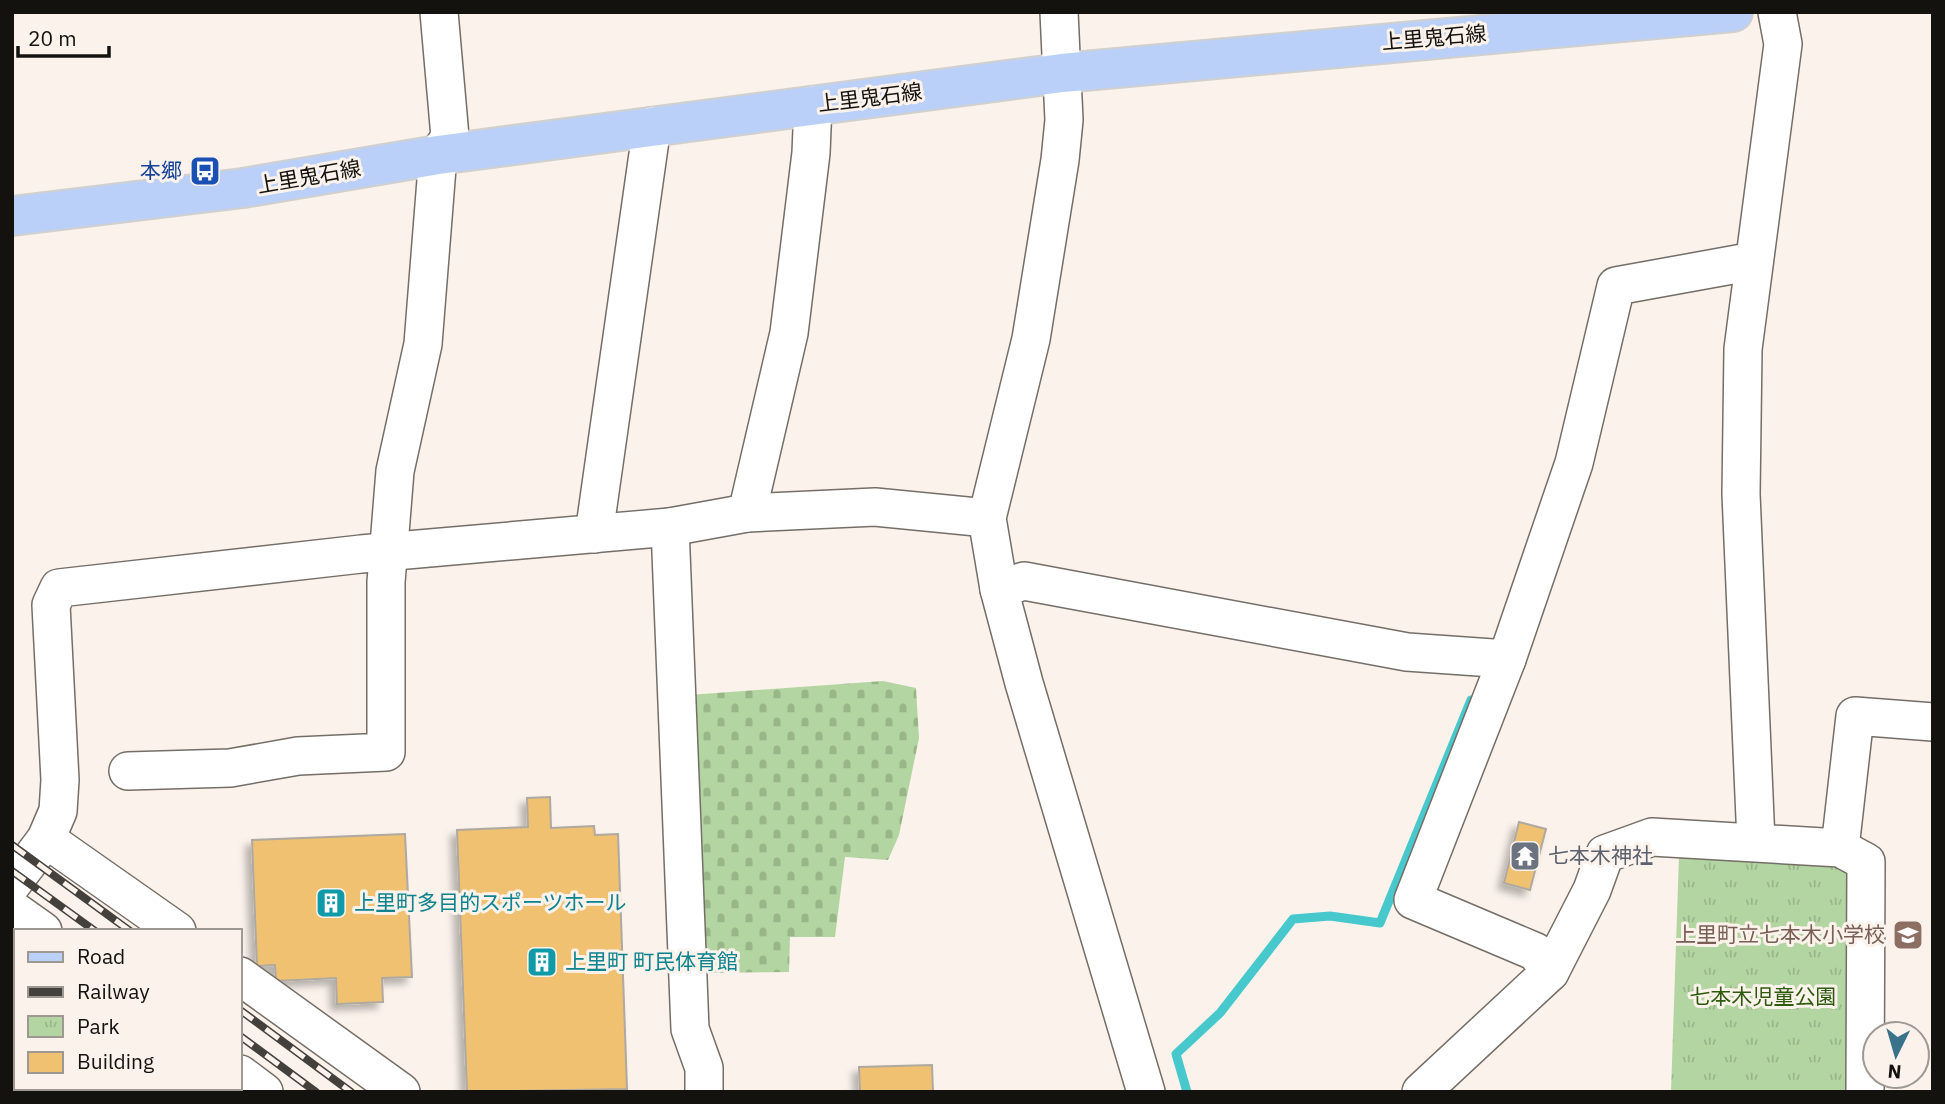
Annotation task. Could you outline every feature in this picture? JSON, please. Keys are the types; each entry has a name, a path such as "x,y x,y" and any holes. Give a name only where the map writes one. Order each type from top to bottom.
{"main road":[{"name":"上里鬼石線","path":"12,216 243,188 438,155 1062,73 1732,12"}],"street":[{"path":"128,771 230,768 298,756 386,752 384,627 395,471 423,344 438,155 450,136 439,12"},
{"path":"1059,12 1064,120 1060,160 1031,339 987,518 999,589 1024,683 1146,1092"},
{"path":"1756,842 1741,494 1743,349 1783,44 1777,12"},
{"path":"747,513 789,333 811,153 813,105"},
{"path":"594,534 652,126"},
{"path":"1550,972 1536,952 1413,900 1507,659 1574,463 1616,286 1754,261"},
{"path":"12,884 46,839 58,811 60,780 51,605 59,589 389,551 670,527 747,513 874,507 987,518"},
{"path":"670,527 690,1029 704,1068 704,1092"},
{"path":"999,589 1024,581 1407,652 1507,659"},
{"path":"1840,848 1855,716 1933,722"},
{"path":"1422,1092 1550,972 1592,890 1605,854 1652,837 1840,848 1866,862 1865,1092"},
{"path":"46,839 174,929"},
{"path":"12,909 40,929"},
{"path":"242,977 401,1092"},
{"path":"242,1076 264,1092"}],"green space":[{"path":"883,681 916,688 919,738 899,835 888,860 845,857 835,937 790,937 789,972 704,973 689,695"},
{"name":"七本木児童公園","path":"1679,856 1838,865 1853,876 1851,1092 1671,1092"}],"building":[{"name":"上里町 町民体育館","path":"550,797 551,828 594,826 595,835 618,834 627,1089 467,1092 457,830 528,827 527,798"},
{"name":"七本木神社","path":"1519,822 1546,829 1530,890 1504,883"},
{"name":"上里町多目的スポーツホール","path":"405,834 412,977 382,978 383,1002 337,1004 336,978 276,981 275,965 257,966 252,840"},
{"path":"932,1065 933,1092 860,1092 859,1067"}],"waterway":[{"path":"1187,1092 1176,1054 1220,1013 1293,919 1330,916 1380,923 1471,700"}],"railway":[{"path":"12,845 127,929"},
{"path":"12,871 92,929"},
{"path":"242,1011 351,1092"},
{"path":"242,1037 316,1092"}],"place":[{"name":"本郷","path":"205,171"},
{"name":"七本木神社","path":"1525,856"},
{"name":"上里町多目的スポーツホール","path":"331,903"},
{"name":"上里町立七本木小学校","path":"1908,935"},
{"name":"上里町 町民体育館","path":"542,962"}]}
